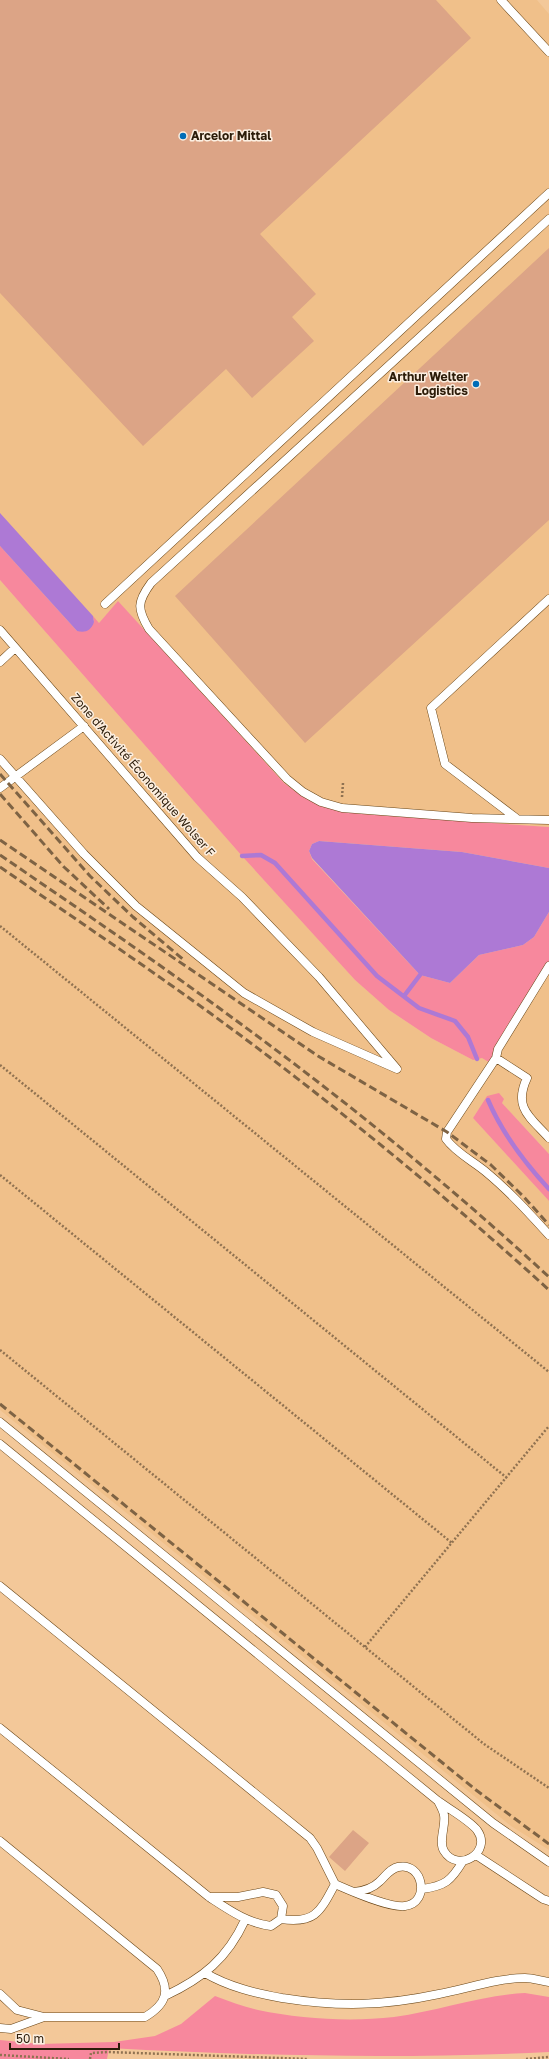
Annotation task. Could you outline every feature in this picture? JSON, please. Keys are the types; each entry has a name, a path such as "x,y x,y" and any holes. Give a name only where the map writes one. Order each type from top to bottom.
{"lane":[{"path":"501,0 549,52"},
{"path":"105,604 549,193"},
{"path":"549,219 150,583 140,597 140,614 149,629 276,768 303,792 321,802 342,808 472,818 549,820"},
{"path":"516,818 445,764 431,708 549,599"},
{"name":"Zone d'Activité Économique Wolser F","path":"0,630 197,857 242,897 319,977 396,1069 313,1032 244,993 136,906 84,854 0,759"},
{"path":"0,662 15,648"},
{"path":"0,788 84,726"},
{"path":"549,966 498,1049 494,1061 447,1132 446,1139 450,1146 485,1171 516,1200 549,1235"},
{"path":"494,1061 527,1078 521,1102 524,1111 549,1138"},
{"path":"0,1422 493,1823 549,1862"},
{"path":"0,1444 438,1801 476,1829 481,1842 476,1855 470,1860 463,1862 455,1860 448,1856 443,1849 444,1814 438,1801"},
{"path":"0,1586 310,1838 317,1848 335,1884 354,1892 376,1900 405,1906 417,1901 422,1889 420,1876 410,1868 398,1867 387,1873 378,1883 367,1890 354,1892"},
{"path":"0,1728 209,1897 245,1920 258,1925 270,1926 281,1919 297,1921 313,1916 324,1903 335,1884"},
{"path":"0,1841 157,1969 165,1982 165,1996 158,2009 145,2017 44,2017 16,2010 0,1994"},
{"path":"476,1855 543,1899 549,1901"},
{"path":"422,1889 438,1887 452,1878 463,1862"},
{"path":"209,1897 238,1897 263,1892 276,1895 283,1906 281,1919"},
{"path":"165,1996 186,1986 205,1973 231,1947 245,1920"},
{"path":"205,1973 222,1983 262,1994 313,2003 355,2005 393,2003 499,1981 526,1978 549,1982"},
{"path":"0,2028 11,2029 44,2017"}],"path":[{"path":"0,926 549,1372"},
{"path":"0,1065 506,1478"},
{"path":"0,1175 452,1543"},
{"path":"0,1350 484,1744 549,1788"},
{"path":"365,1647 549,1426"},
{"path":"90,2059 91,2053 108,2052 308,2059"},
{"path":"0,2054 69,2059"},
{"path":"526,2059 549,2058"}],"shaded area":[{"path":"0,0 537,0 549,14 549,827 362,814 341,811 320,805 300,795 284,783 118,602 99,623 0,546"},
{"path":"0,513 93,616 94,622 89,629 83,632 77,631 0,546"},
{"path":"0,546 77,631 94,622 93,616 99,623 118,601 284,783 312,801 330,808 362,814 549,827 549,868 462,852 319,841 312,844 309,851 312,859 420,975 450,983 479,955 523,945 534,937 549,912 549,966 492,1064 482,1058 473,1060 431,1038 389,1010 355,980 242,856 0,580"},
{"path":"0,580 242,856 355,980 389,1010 431,1038 473,1060 549,966 549,1154 502,1103 487,1096 473,1118 549,1201 549,1850 511,1826 0,1410"},
{"path":"319,841 462,852 549,868 549,912 534,937 523,945 479,955 450,983 420,975 312,858 309,851 312,844"},
{"path":"499,1093 504,1099 502,1103 549,1154 549,1201 473,1118 487,1096"},
{"path":"525,1993 549,1997 549,2052 329,2056 109,2048 107,2059 0,2059 0,2040 40,2044 114,2042 155,2036 181,2024 215,1996 258,2010 292,2016 326,2019 377,2019 427,2011 509,1994"}],"building":[{"name":"Arcelor Mittal","path":"0,0 436,0 471,38 260,234 316,294 292,317 314,341 252,398 226,369 143,446 0,293"},
{"name":"Arthur Welter Logistics","path":"549,248 549,520 305,743 175,596"},
{"path":"353,1830 369,1843 345,1871 329,1857"}],"waterway":[{"path":"242,856 261,855 275,863 377,976 419,1008 455,1021 468,1037 477,1059"},
{"path":"404,996 420,975"},
{"path":"488,1100 507,1136 531,1169 549,1189"}],"railway":[{"path":"0,774 90,876 133,917 185,961"},
{"path":"0,794 64,867 109,909"},
{"path":"0,840 318,1056 447,1132 491,1165 524,1197 549,1225"},
{"path":"0,855 176,977 316,1080 434,1176 549,1277"},
{"path":"0,867 169,984 268,1056 411,1170 481,1229 549,1290"},
{"path":"0,1404 476,1790 549,1844"}],"place":[{"name":"Arcelor Mittal","path":"183,136"},
{"name":"Arthur Welter Logistics","path":"476,384"}]}
